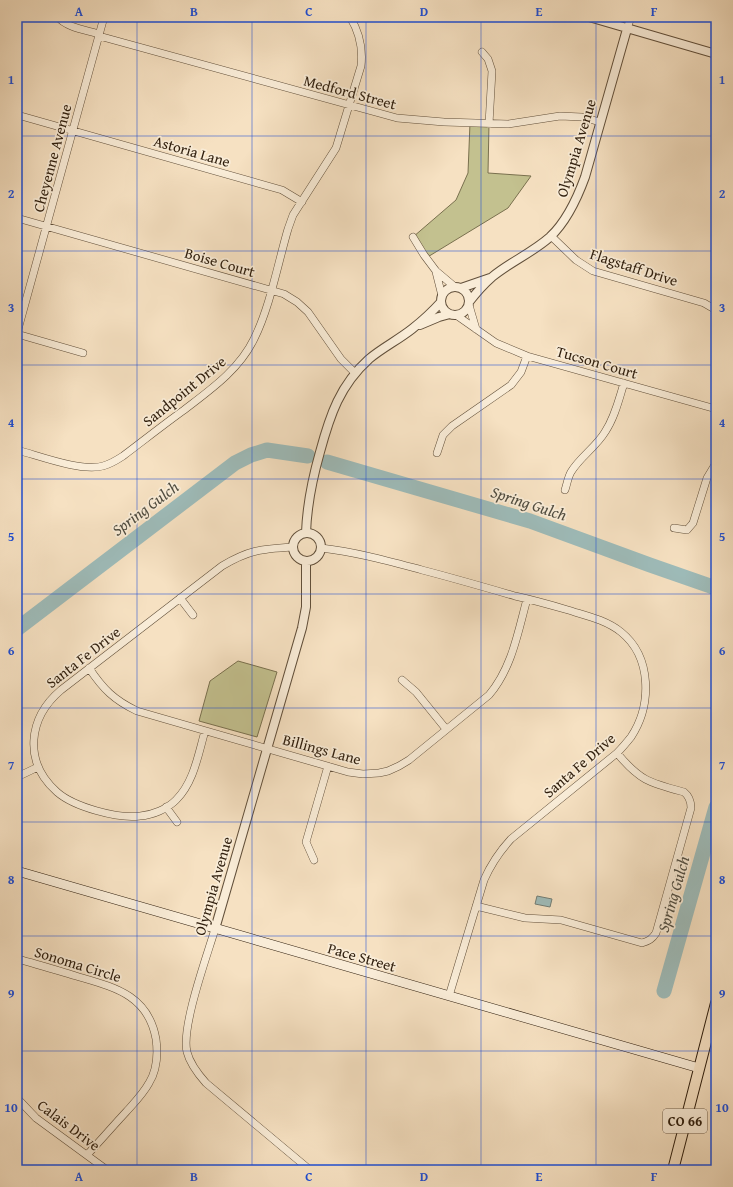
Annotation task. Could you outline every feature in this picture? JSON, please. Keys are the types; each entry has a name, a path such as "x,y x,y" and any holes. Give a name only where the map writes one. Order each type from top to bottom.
{"main road":[{"name":"Pace Street","path":"17,871 699,1068"},
{"name":"CO 66","path":"673,1170 716,1003"}],"street":[{"name":"Medford Street","path":"58,17 70,26 99,35 397,118 508,124 560,116 582,117 600,122"},
{"name":"Cheyenne Avenue","path":"17,334 104,17"},
{"name":"Sandpoint Drive","path":"17,450 83,467 98,467 117,460 232,370 243,356 254,340 262,320 288,228 294,215 336,148 350,105 361,66 362,56 361,43 357,30 350,17"},
{"path":"589,17 716,54"},
{"name":"Olympia Avenue","path":"469,304 492,277 542,244 566,218 579,194 585,177 631,17"},
{"path":"482,52 488,59 492,72 490,124"},
{"name":"Astoria Lane","path":"17,114 282,190 302,202"},
{"name":"Boise Court","path":"17,218 284,294 297,302 308,312 341,359 355,373"},
{"name":"Flagstaff Drive","path":"551,236 566,252 580,264 589,269 704,303 716,310"},
{"path":"413,237 436,271 467,294 476,330"},
{"path":"436,271 444,309 453,315"},
{"name":"Olympia Avenue","path":"458,287 492,277"},
{"path":"412,329 441,299 447,289 458,287"},
{"path":"306,533 307,508 312,483 329,420 338,398 355,373 374,355 412,329 439,317 464,312 469,304"},
{"name":"Tucson Court","path":"453,315 496,343 527,356 716,409"},
{"path":"17,334 84,353"},
{"path":"437,453 443,435 452,426 511,385 521,372 527,356"},
{"path":"565,490 570,473 578,462 601,438 609,426 624,383"},
{"path":"674,528 687,530 693,523 707,478 716,463"},
{"path":"306,533 314,535 318,538 321,548 315,559 306,562 298,559 292,548 293,543 298,536 306,533"},
{"name":"Santa Fe Drive","path":"205,731 188,784 176,800 166,807 148,815 123,816 88,807 67,799 57,792 46,780 38,767 34,755 36,726 40,715 53,697 89,668 222,566 238,556 257,550 292,548"},
{"name":"Santa Fe Drive","path":"321,548 340,550 374,557 608,623 622,632 631,642 640,656 646,674 647,687 643,708 631,737 617,753 511,839 502,849 488,870 449,996"},
{"name":"Olympia Avenue","path":"306,562 304,618 194,1001 187,1034 187,1051 190,1061 199,1076 206,1083 310,1170"},
{"path":"180,598 193,615"},
{"name":"Billings Lane","path":"89,668 110,694 122,704 137,711 348,772 363,774 388,771 409,760 489,695 497,686 508,664 527,599"},
{"path":"402,680 416,692 446,729"},
{"path":"476,906 525,918 561,920 642,943 653,938 660,919 691,808 691,803 688,795 684,792 656,785 640,777 617,753"},
{"path":"314,860 306,842 328,766"},
{"path":"17,777 38,767"},
{"path":"166,807 177,822"},
{"name":"Sonoma Circle","path":"17,959 123,991 138,1003 152,1025 157,1049 156,1064 152,1077 142,1093 87,1155"},
{"name":"Calais Drive","path":"17,1098 36,1118 107,1170"}],"shaded area":[{"path":"470,123 489,124 488,173 531,176 508,208 426,258 413,237 456,200 468,173"},
{"path":"238,661 277,672 257,737 199,721 210,681"}],"water":[{"path":"537,896 552,899 550,907 535,904"}],"waterway":[{"name":"Spring Gulch","path":"17,629 235,463 251,455 267,450 308,456"},
{"name":"Spring Gulch","path":"327,462 530,521 716,588"},
{"name":"Spring Gulch","path":"664,991 716,807"}]}
